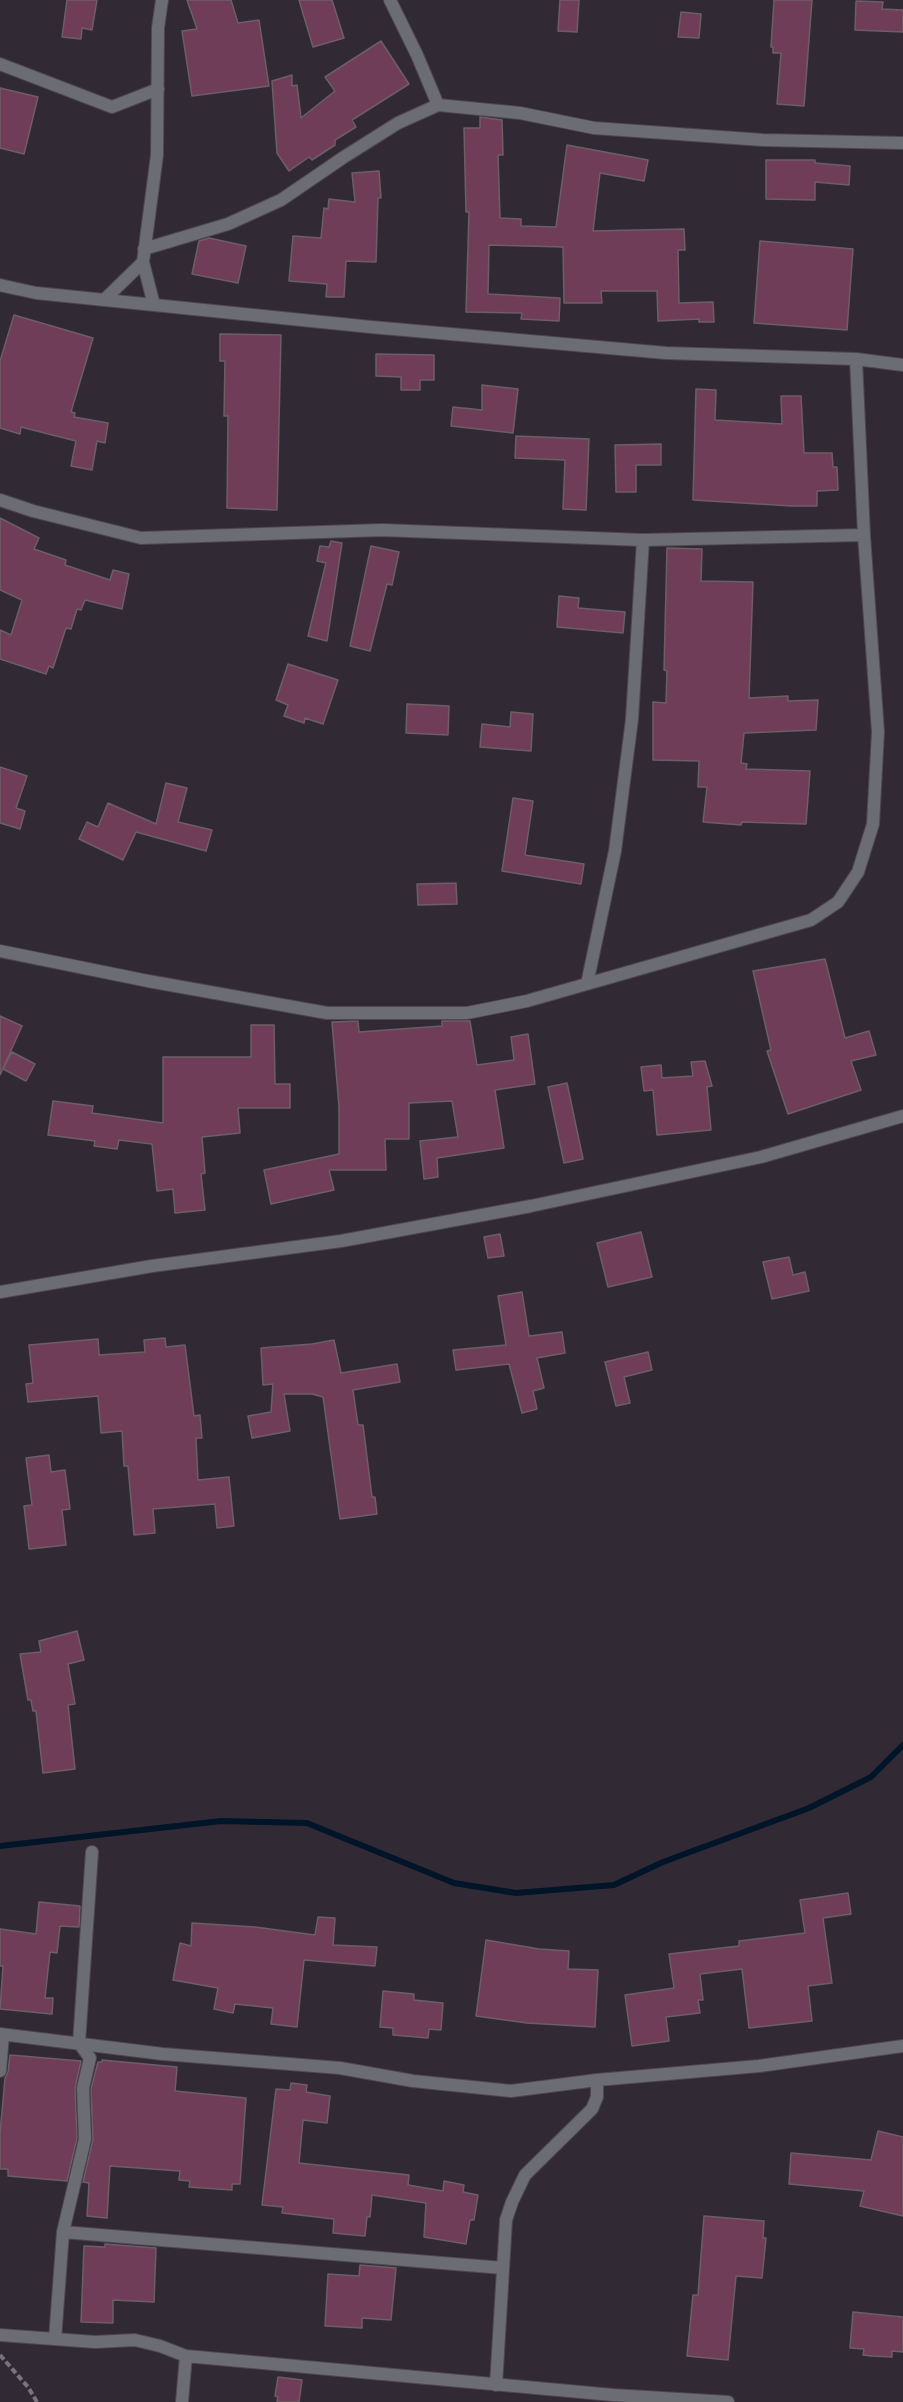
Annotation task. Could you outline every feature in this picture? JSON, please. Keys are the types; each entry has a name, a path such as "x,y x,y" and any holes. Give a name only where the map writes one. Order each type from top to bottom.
{"street":[{"path":"154,305 144,256 157,155 158,28 162,0"},
{"path":"390,0 438,105"},
{"path":"0,64 112,107 158,89"},
{"path":"104,300 144,256 228,224 281,200 398,123 438,105 520,113 594,128 763,140 903,143"},
{"path":"0,285 36,293 371,327 666,353 856,359 903,365"},
{"path":"0,951 148,981 327,1013 467,1012 527,1001 811,920 838,902 858,872 873,824 878,732 864,536 856,359"},
{"path":"0,500 33,512 141,538 382,530 643,540 864,536"},
{"path":"587,984 615,851 631,730 643,540"},
{"path":"0,1292 152,1266 341,1241 531,1206 761,1157 903,1116"},
{"path":"55,2339 63,2232 85,2139 83,2088 90,2058 79,2043 92,1852"},
{"path":"0,2071 2,2034 163,2054 340,2068 413,2081 511,2091 597,2080 759,2066 903,2046"},
{"path":"496,2385 506,2220 525,2175 592,2109 597,2097 597,2080"},
{"path":"63,2232 503,2268"},
{"path":"0,2335 95,2342 135,2340 186,2356 669,2400 728,2402"},
{"path":"182,2402 186,2356"}],"path":[{"path":"0,2355 28,2387 37,2402"}],"building":[{"path":"67,0 97,0 92,30 82,28 81,39 62,37"},
{"path":"187,0 231,0 238,23 259,20 269,86 192,96 182,31 197,29"},
{"path":"299,0 332,0 344,38 313,47"},
{"path":"560,0 579,0 577,32 558,31"},
{"path":"774,0 812,0 804,106 777,104 781,53 773,53 773,47 771,47"},
{"path":"856,1 883,2 882,9 903,10 903,32 855,30"},
{"path":"681,12 701,14 699,38 678,37"},
{"path":"381,41 409,84 352,120 356,127 335,140 335,145 312,160 309,157 289,171 277,153 272,81 292,75 292,86 297,85 301,118 335,91 325,77"},
{"path":"0,88 38,97 24,154 0,148"},
{"path":"480,117 502,120 503,155 498,155 500,218 521,219 521,226 556,227 567,145 648,160 644,181 600,173 593,231 684,229 685,250 678,250 679,303 713,302 714,322 699,322 699,319 658,321 657,291 601,291 602,303 564,303 563,247 489,245 488,294 560,298 559,321 521,319 522,313 466,312 469,212 466,212 464,128 480,128"},
{"path":"766,160 815,160 815,163 850,166 849,185 815,182 815,200 766,199"},
{"path":"379,171 381,198 378,198 376,262 346,261 344,297 326,297 327,284 289,281 293,236 321,238 324,208 328,209 329,199 355,202 352,173"},
{"path":"209,238 246,246 238,283 192,274 199,241"},
{"path":"760,241 853,249 847,330 754,323"},
{"path":"14,315 93,338 71,412 75,413 74,417 108,423 105,443 97,441 92,470 71,466 76,441 21,427 20,434 0,428 0,361"},
{"path":"220,334 281,335 277,510 227,508 228,416 224,416 225,361 220,361"},
{"path":"376,354 434,355 434,380 420,380 420,390 401,390 401,377 376,376"},
{"path":"482,385 518,389 513,433 451,426 453,407 482,410"},
{"path":"696,389 716,390 715,420 782,424 781,396 801,396 804,453 832,453 833,467 837,467 838,490 817,491 817,506 693,500"},
{"path":"516,436 589,439 586,510 563,509 565,460 515,458"},
{"path":"661,444 661,465 636,465 636,492 616,492 615,445"},
{"path":"0,518 39,538 34,549 66,560 65,565 110,580 113,570 129,574 122,609 85,600 81,610 77,609 71,629 66,628 53,668 49,666 46,674 0,659 0,630 11,635 22,600 0,590"},
{"path":"331,541 342,543 327,641 308,636 326,563 317,561 320,546 329,547"},
{"path":"371,546 399,552 392,585 387,584 370,651 350,646"},
{"path":"667,548 702,549 701,581 753,582 749,698 788,696 788,701 818,700 816,730 744,733 741,763 747,764 746,769 810,771 806,824 742,822 741,825 703,822 707,787 698,787 699,761 653,760 653,702 666,703 667,671 664,670"},
{"path":"559,596 579,598 578,608 625,612 623,633 557,627"},
{"path":"288,664 338,680 323,724 305,718 304,723 284,716 288,705 276,700"},
{"path":"407,704 449,706 448,735 406,733"},
{"path":"511,712 533,714 531,751 480,747 482,724 510,727"},
{"path":"0,767 27,776 16,808 25,811 20,829 0,823"},
{"path":"166,783 187,788 178,822 212,830 206,851 136,832 123,860 79,839 87,822 98,827 108,803 156,824"},
{"path":"513,798 533,801 525,855 584,864 581,884 502,871"},
{"path":"456,883 457,904 418,905 417,884"},
{"path":"825,959 845,1038 869,1031 876,1055 851,1061 861,1090 788,1114 767,1051 771,1050 753,971"},
{"path":"0,1016 22,1026 0,1075"},
{"path":"358,1021 359,1032 442,1026 442,1021 470,1021 477,1065 514,1060 511,1037 528,1034 535,1084 495,1090 504,1148 437,1158 438,1177 424,1179 420,1141 458,1137 452,1101 409,1103 409,1139 385,1139 386,1170 329,1170 334,1190 271,1204 264,1170 339,1154 339,1107 332,1022"},
{"path":"251,1025 274,1025 275,1084 290,1084 290,1108 238,1108 240,1133 202,1137 205,1173 201,1174 205,1210 175,1213 173,1189 157,1191 152,1144 119,1140 117,1149 94,1146 95,1141 48,1135 53,1101 93,1106 92,1113 163,1123 163,1057 251,1057"},
{"path":"12,1052 35,1064 26,1081 3,1069"},
{"path":"705,1061 712,1086 707,1087 711,1130 657,1135 653,1090 644,1091 641,1067 661,1065 662,1078 693,1076 691,1062"},
{"path":"567,1083 583,1159 564,1163 548,1087"},
{"path":"641,1232 652,1277 608,1287 597,1243"},
{"path":"500,1234 504,1256 488,1258 484,1237"},
{"path":"789,1257 793,1275 805,1272 809,1291 772,1299 763,1262"},
{"path":"522,1292 529,1336 562,1332 565,1353 537,1358 544,1388 533,1391 537,1409 522,1413 509,1364 456,1370 453,1350 506,1345 498,1296"},
{"path":"165,1338 166,1347 185,1345 194,1416 200,1415 202,1438 196,1438 198,1480 229,1477 234,1526 217,1528 215,1504 153,1509 155,1533 134,1535 128,1466 124,1466 122,1431 101,1433 98,1396 28,1402 26,1384 33,1383 29,1345 98,1339 99,1355 145,1352 144,1340"},
{"path":"334,1340 341,1373 397,1364 400,1382 353,1390 358,1425 363,1425 372,1497 375,1497 377,1514 340,1519 323,1397 312,1394 284,1394 290,1431 252,1438 248,1416 271,1412 273,1384 263,1385 261,1348"},
{"path":"648,1352 652,1370 624,1377 630,1403 616,1406 605,1362"},
{"path":"49,1455 51,1472 65,1470 70,1509 62,1510 66,1545 29,1549 24,1506 32,1505 26,1458"},
{"path":"77,1631 84,1660 68,1664 75,1704 68,1705 75,1769 43,1773 36,1711 33,1711 31,1700 28,1700 20,1654 41,1652 39,1641"},
{"path":"848,1893 851,1914 823,1918 832,1983 808,1986 812,2021 749,2028 742,1969 700,1974 703,2000 698,2000 700,2013 666,2017 669,2041 632,2046 625,1995 674,1988 669,1954 739,1946 739,1941 805,1933 800,1900"},
{"path":"39,1902 80,1906 79,1927 60,1926 57,1953 50,1952 45,1998 53,1998 52,2014 0,2009 3,1966 0,1966 0,1929 36,1934"},
{"path":"318,1917 335,1918 333,1945 377,1947 375,1966 304,1960 297,2027 271,2024 273,2008 235,2004 233,2013 214,2009 218,1988 173,1980 180,1943 191,1946 192,1923 255,1927 315,1935"},
{"path":"486,1940 539,1949 569,1951 568,1969 598,1970 595,2027 527,2023 476,2016"},
{"path":"383,1991 414,1994 414,2000 443,2003 441,2030 429,2029 428,2038 393,2035 393,2028 380,2027"},
{"path":"10,2055 81,2061 75,2088 77,2138 67,2181 8,2176 8,2169 0,2169 0,2133 5,2078"},
{"path":"102,2060 177,2067 175,2091 246,2098 240,2184 232,2184 232,2190 189,2187 190,2181 179,2180 180,2171 110,2166 107,2218 87,2216 89,2183 83,2182 93,2139 91,2089 98,2062"},
{"path":"291,2083 307,2085 306,2092 330,2096 327,2123 303,2120 299,2163 409,2175 408,2185 443,2191 444,2181 464,2185 463,2192 478,2195 474,2220 470,2220 466,2244 424,2237 426,2203 372,2195 365,2236 333,2233 334,2219 282,2213 283,2207 262,2205 276,2089 290,2090"},
{"path":"878,2131 903,2137 903,2216 860,2206 864,2191 789,2184 791,2153 871,2160"},
{"path":"704,2216 764,2221 763,2238 766,2238 762,2278 736,2276 728,2360 687,2356 693,2295 698,2295"},
{"path":"105,2244 156,2248 154,2302 113,2300 113,2323 81,2322 84,2246 105,2247"},
{"path":"360,2265 396,2268 391,2320 362,2318 362,2328 325,2326 328,2274 359,2276"},
{"path":"853,2312 903,2317 903,2352 892,2351 892,2357 871,2356 863,2355 864,2349 850,2348"},
{"path":"278,2377 302,2380 299,2402 277,2402 278,2397 275,2396"}],"waterway":[{"path":"0,1846 221,1821 307,1823 454,1883 516,1893 614,1885 663,1862 809,1808 871,1777 903,1745"}]}
